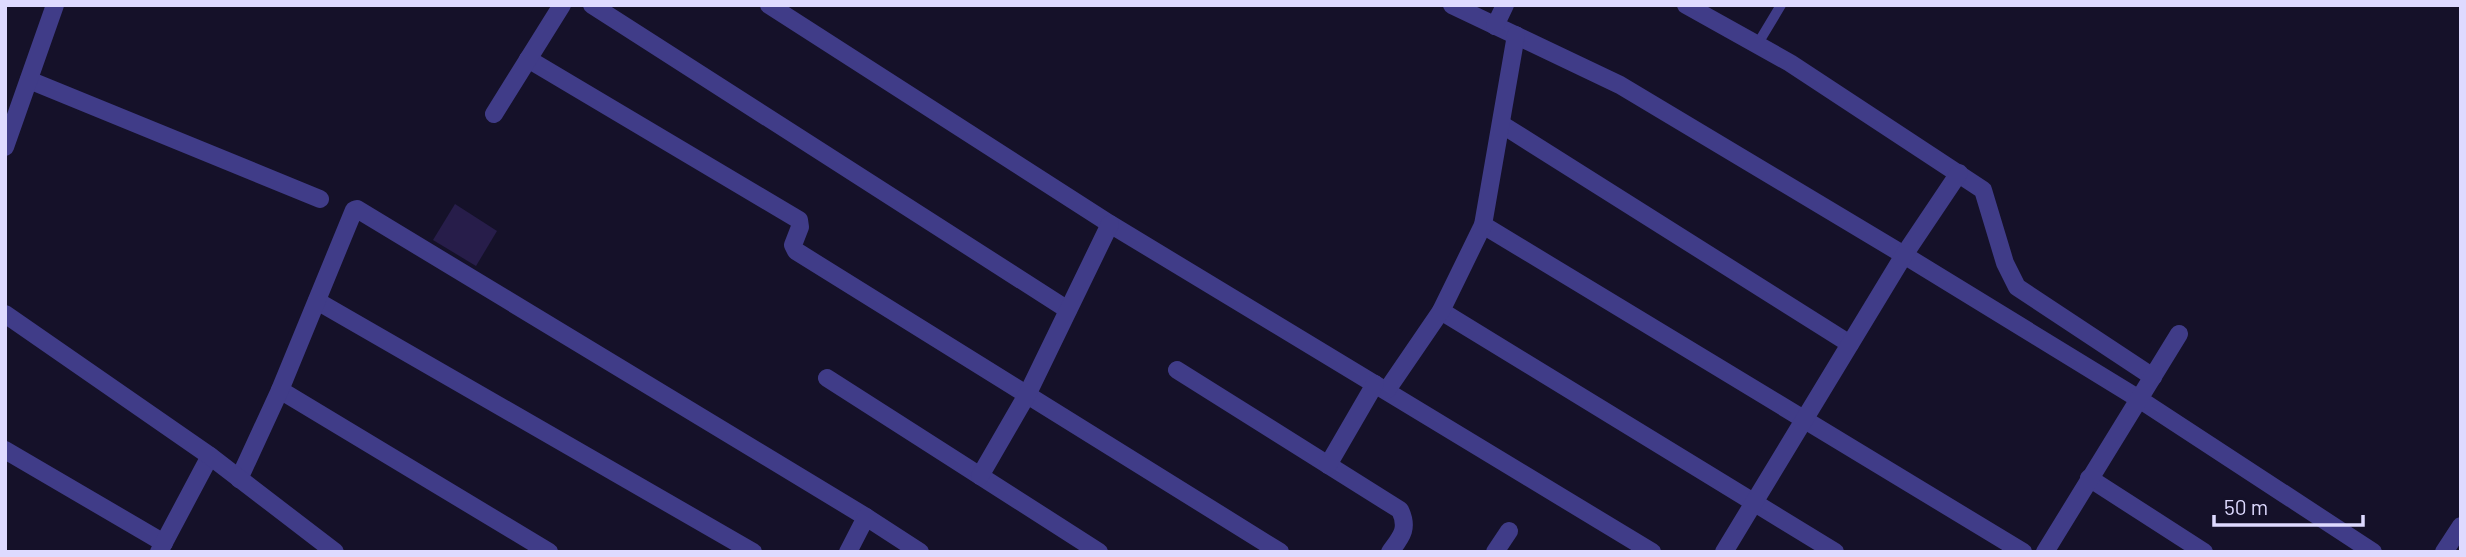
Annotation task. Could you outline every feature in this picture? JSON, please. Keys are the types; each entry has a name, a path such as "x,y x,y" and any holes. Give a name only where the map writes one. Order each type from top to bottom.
{"street":[{"path":"5,147 55,5"},
{"path":"494,114 562,5"},
{"path":"592,5 1068,310"},
{"path":"769,5 1110,224 1652,552"},
{"path":"1452,5 1620,85 2139,399 2373,552"},
{"path":"1495,26 1506,5"},
{"path":"1686,5 1790,63 1983,190 2005,263 2017,287 2153,377"},
{"path":"1328,465 1381,387 1441,311 1483,225 1516,36"},
{"path":"528,59 799,220 800,227 793,245 796,251 1280,552"},
{"path":"29,80 320,200"},
{"path":"1501,124 1850,344"},
{"path":"1724,552 1904,255 1959,173"},
{"path":"239,479 280,390 354,210 360,209 920,552"},
{"path":"979,476 1028,393 1110,224"},
{"path":"1483,225 2023,552"},
{"path":"317,301 753,552"},
{"path":"1441,311 1835,552"},
{"path":"5,315 210,456 335,552"},
{"path":"2045,552 2179,334"},
{"path":"1177,370 1400,510 1405,531 1390,552"},
{"path":"827,378 1099,552"},
{"path":"280,390 549,552"},
{"path":"5,450 161,547 210,456"},
{"path":"2089,478 2204,552"},
{"path":"848,552 866,517"},
{"path":"2444,552 2461,526"},
{"path":"1495,552 1509,531"}],"lane":[{"path":"1757,45 1781,5"}],"building":[{"path":"455,204 497,231 476,266 433,240"}]}
